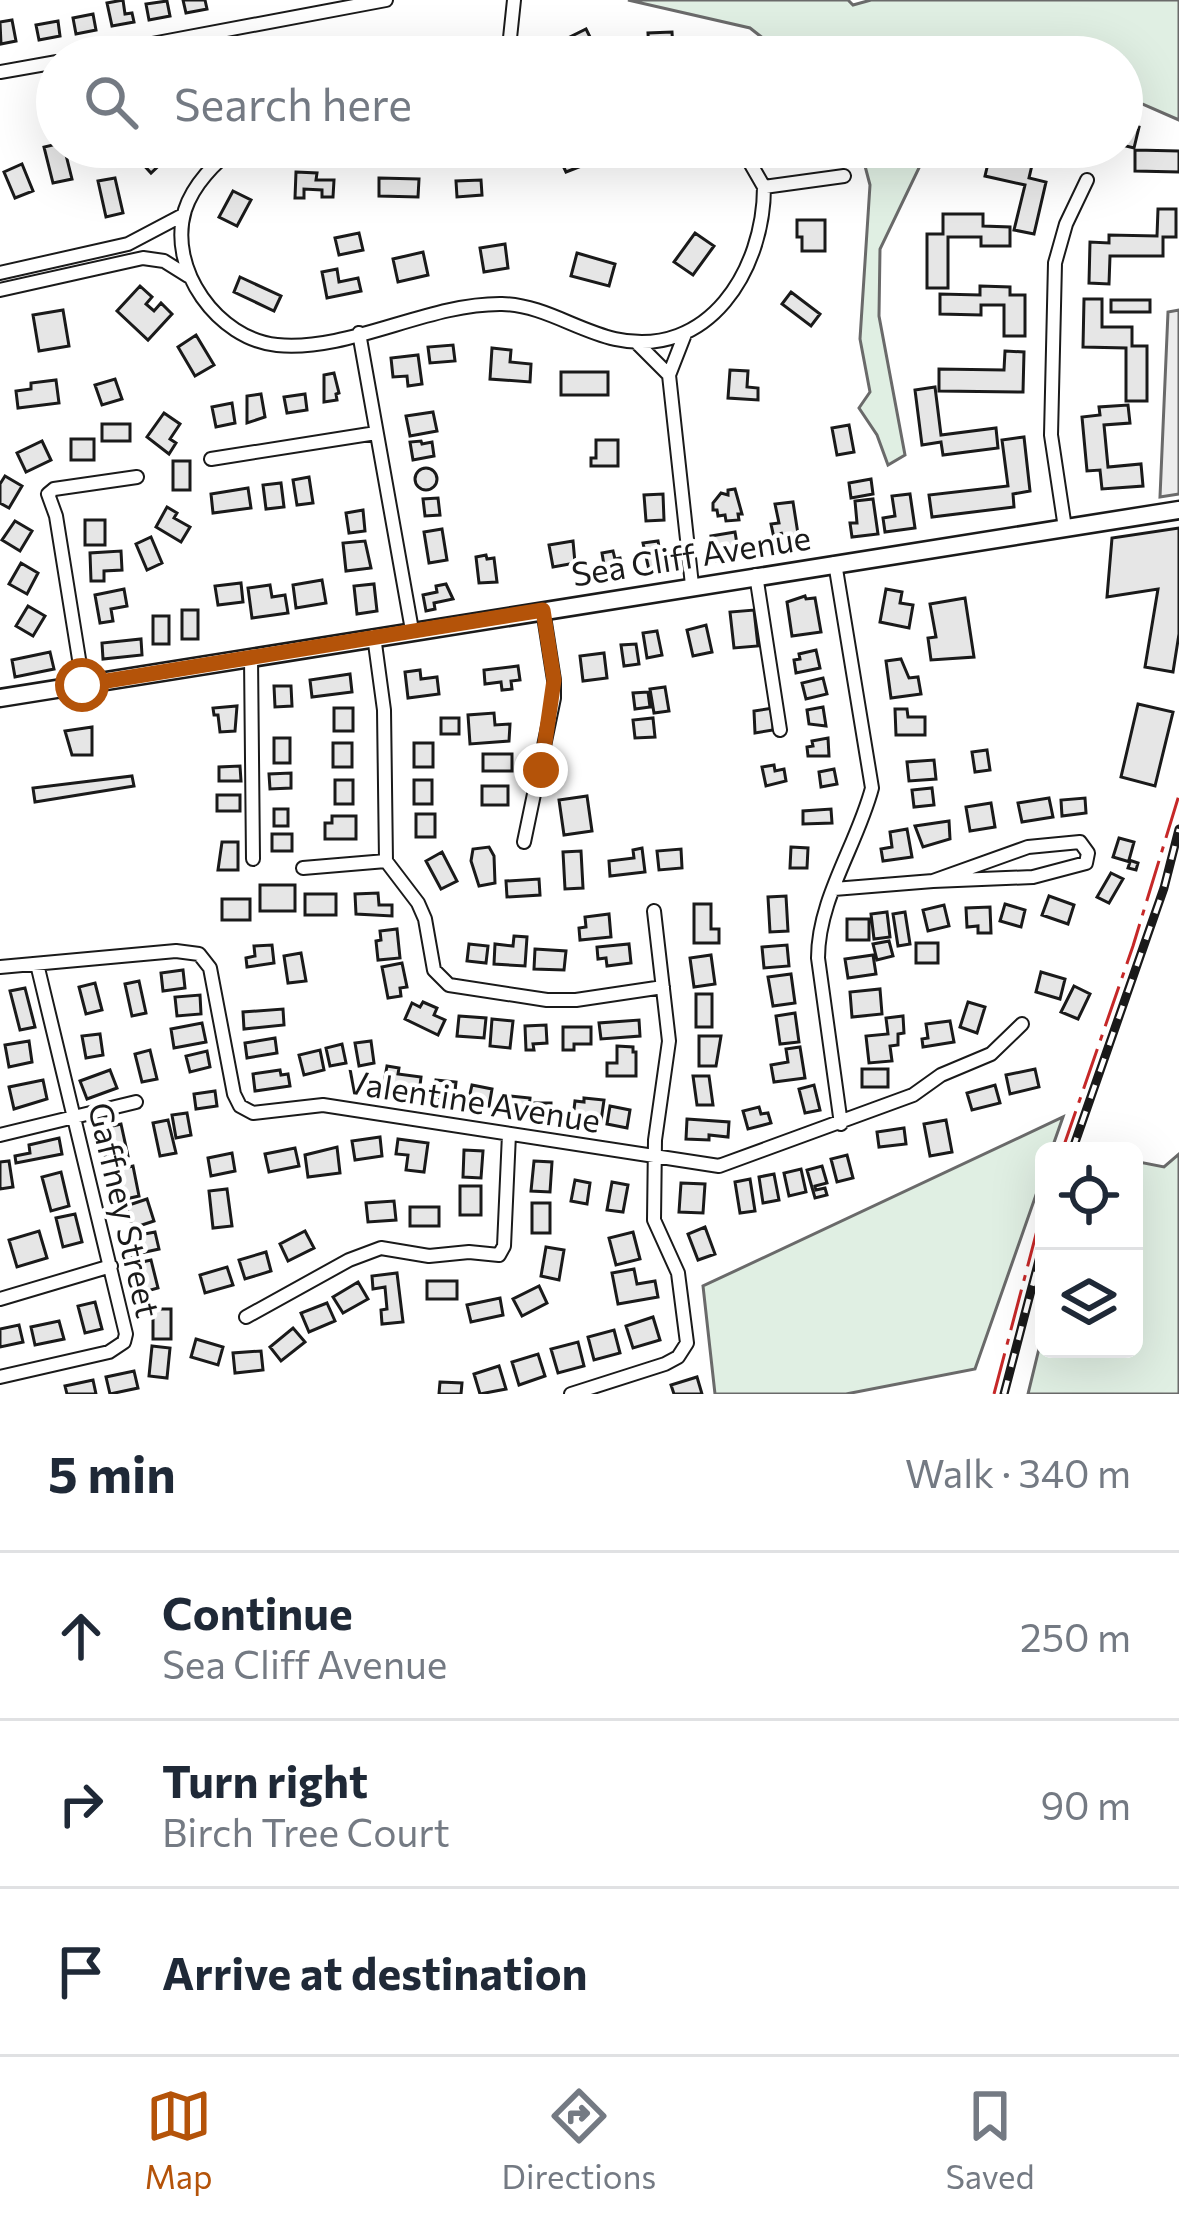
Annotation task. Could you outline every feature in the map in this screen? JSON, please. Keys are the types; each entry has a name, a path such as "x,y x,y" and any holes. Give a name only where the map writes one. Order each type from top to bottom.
{"street":[{"path":"195,36 386,0"},
{"path":"510,36 514,0"},
{"path":"0,72 36,66"},
{"path":"189,276 183,215 213,168"},
{"path":"0,290 143,258 164,261 189,276 227,324 270,344 316,344 459,309 500,304 530,308 597,334 637,343 685,334 716,310 749,268 760,235 764,187 753,168"},
{"path":"764,187 844,176"},
{"path":"1065,528 1051,435 1055,263 1066,224 1087,180"},
{"path":"0,273 128,244 183,215"},
{"path":"359,333 412,630"},
{"path":"685,334 669,375 692,585"},
{"path":"637,343 669,375"},
{"path":"211,459 376,433"},
{"path":"82,685 56,516 48,494 54,489 137,477"},
{"name":"Sea Cliff Avenue","path":"0,698 1179,510"},
{"path":"835,563 872,788 818,933 841,1124"},
{"path":"756,575 780,730"},
{"path":"524,842 554,698 543,610"},
{"path":"374,636 383,710 386,860 425,919 434,970 449,985 547,1000 663,987"},
{"path":"251,657 253,859"},
{"path":"834,889 1033,877 1087,863 1088,853 1080,842 1028,847 933,880"},
{"path":"303,868 386,860"},
{"path":"571,1394 665,1364 679,1357 687,1343 678,1273 654,1220 655,1140 669,1041 654,911"},
{"name":"Valentine Avenue","path":"0,967 176,951 199,954 210,968 234,1094 248,1112 323,1105 719,1166 913,1095 941,1075 991,1054 1022,1024"},
{"name":"Gaffney Street","path":"0,1377 109,1352 124,1342 125,1326 37,964"},
{"path":"0,1135 136,1102"},
{"path":"246,1317 349,1260 381,1248 429,1256 469,1252 500,1256 509,1134"},
{"path":"0,1299 111,1267"}],"green space":[{"path":"628,0 848,0 853,5 871,0 1179,0 1179,120 1143,104 1143,36 760,36 750,28"},
{"path":"866,168 919,168 880,249 879,316 905,455 888,465 877,435 859,408 870,392 860,339 870,185"},
{"path":"1063,1117 1054,1142 1035,1142 1035,1198 975,1369 846,1394 715,1394 703,1286"},
{"path":"1179,1154 1179,1394 1028,1394 1037,1358 1143,1358 1143,1163 1164,1167"}],"shaded area":[{"path":"1179,310 1179,494 1160,497 1168,312"}],"building":[{"path":"123,0 125,14 132,13 134,22 112,26 107,3"},
{"path":"183,0 205,0 207,9 186,13"},
{"path":"167,1 170,16 149,20 146,4"},
{"path":"93,14 96,30 76,34 73,18"},
{"path":"12,20 16,41 1,44 0,22"},
{"path":"58,21 60,36 38,36 36,25"},
{"path":"1143,150 1179,151 1179,172 1135,171 1143,168"},
{"path":"22,164 33,191 15,198 4,172"},
{"path":"49,168 69,168 72,179 53,183"},
{"path":"987,168 1031,168 1029,178 1046,182 1034,234 1014,230 1025,185 985,176"},
{"path":"296,172 317,173 316,180 334,180 333,197 322,197 322,190 304,189 304,198 295,198"},
{"path":"115,178 123,213 106,217 98,181"},
{"path":"379,178 419,179 418,197 379,196"},
{"path":"481,180 482,195 457,197 456,181"},
{"path":"233,191 251,200 237,226 219,217"},
{"path":"1158,209 1176,209 1176,237 1163,237 1163,256 1110,256 1109,284 1089,283 1090,242 1109,243 1109,235 1157,236"},
{"path":"943,214 983,214 983,226 1010,227 1010,246 981,246 981,237 948,237 948,288 927,288 927,234 943,234"},
{"path":"797,220 825,220 825,251 802,251"},
{"path":"359,233 363,250 339,255 335,238"},
{"path":"695,233 714,246 693,275 674,262"},
{"path":"505,244 508,268 484,272 480,248"},
{"path":"423,252 428,275 398,282 393,259"},
{"path":"577,253 615,264 609,286 571,276"},
{"path":"337,269 339,282 358,278 361,291 327,298 322,272"},
{"path":"240,277 281,296 274,311 234,292"},
{"path":"140,286 152,297 146,304 154,311 161,303 172,314 148,340 117,311"},
{"path":"980,286 1010,287 1010,295 1025,295 1025,336 1004,336 1004,305 981,305 981,315 940,314 940,294 980,295"},
{"path":"791,292 820,314 811,326 782,304"},
{"path":"1084,299 1102,299 1102,327 1132,327 1132,346 1147,346 1147,401 1126,401 1126,348 1083,347"},
{"path":"1111,300 1150,300 1150,312 1111,312"},
{"path":"63,310 69,346 39,351 33,315"},
{"path":"196,335 214,365 195,376 178,347"},
{"path":"453,345 455,361 430,363 428,347"},
{"path":"492,348 511,350 510,362 531,364 530,382 490,379"},
{"path":"1005,351 1024,352 1023,392 939,391 939,369 1004,370"},
{"path":"418,355 422,384 408,386 407,376 393,377 391,358"},
{"path":"730,370 748,371 747,387 758,388 758,400 728,398"},
{"path":"561,372 608,372 608,395 561,395"},
{"path":"334,373 337,400 324,402 324,375"},
{"path":"115,379 122,399 102,405 95,385"},
{"path":"56,380 59,403 18,408 16,391 31,389 31,383"},
{"path":"935,387 941,435 996,428 998,448 943,455 941,442 922,445 915,390"},
{"path":"261,394 265,417 247,423 247,396"},
{"path":"305,394 307,410 287,413 284,397"},
{"path":"232,403 235,423 216,427 212,407"},
{"path":"1128,405 1130,423 1104,425 1108,467 1141,464 1143,486 1102,489 1100,470 1087,471 1082,417 1100,415 1099,407"},
{"path":"433,412 437,431 410,436 406,416"},
{"path":"164,413 180,424 170,439 176,443 169,454 147,437"},
{"path":"102,424 130,424 130,441 102,441"},
{"path":"849,425 854,452 837,455 832,428"},
{"path":"1024,437 1030,491 1013,494 1014,507 932,517 929,495 1008,486 1002,440"},
{"path":"71,439 94,439 94,460 71,460"},
{"path":"596,440 618,440 618,466 591,466"},
{"path":"42,441 51,460 26,472 17,453"},
{"path":"410,442 432,442 434,456 413,460"},
{"path":"173,461 190,461 190,490 173,490"},
{"path":"426,468 437,479 426,490 415,479"},
{"path":"5,476 22,486 9,508 0,503"},
{"path":"309,477 313,503 297,505 293,480"},
{"path":"871,479 873,494 851,498 849,483"},
{"path":"281,483 284,507 266,509 263,485"},
{"path":"248,488 251,508 213,513 211,494"},
{"path":"735,489 742,514 739,520 726,521 725,515 718,516 713,510 713,503 721,493 728,495 728,490"},
{"path":"663,494 664,520 646,521 644,495"},
{"path":"910,494 915,528 885,532 883,518 895,516 892,496"},
{"path":"438,498 440,515 425,516 423,499"},
{"path":"873,499 878,534 852,537 850,523 857,523 855,501"},
{"path":"793,502 798,534 783,537 781,532 782,537 774,538 771,524 779,523 775,504"},
{"path":"167,507 177,513 174,518 190,527 181,542 156,527"},
{"path":"363,510 365,531 349,533 346,513"},
{"path":"85,520 105,520 105,545 85,545"},
{"path":"15,521 32,531 20,551 2,540"},
{"path":"1179,528 1179,634 1173,672 1145,667 1158,589 1107,597 1112,538"},
{"path":"442,529 447,560 429,563 424,532"},
{"path":"735,532 739,556 715,561 711,536"},
{"path":"151,537 162,563 147,570 136,544"},
{"path":"365,541 371,568 346,571 343,543"},
{"path":"573,541 575,563 553,567 549,545"},
{"path":"658,541 663,567 649,570 643,543"},
{"path":"121,551 122,570 104,571 104,581 91,581 90,553"},
{"path":"613,551 615,559 620,558 623,574 606,577 602,553"},
{"path":"476,557 494,558 497,582 479,583"},
{"path":"21,563 38,573 27,594 9,584"},
{"path":"322,580 326,603 296,608 293,585"},
{"path":"241,583 243,602 218,605 215,586"},
{"path":"374,584 377,611 357,614 354,586"},
{"path":"446,584 453,599 434,603 435,609 426,611 423,595"},
{"path":"270,585 272,597 285,595 288,613 252,618 248,588"},
{"path":"124,589 127,606 111,609 113,621 100,623 95,595"},
{"path":"886,589 902,592 900,603 913,605 909,628 880,622"},
{"path":"815,598 821,632 792,636 787,602"},
{"path":"965,598 974,657 931,660 928,638 936,637 930,604"},
{"path":"28,606 45,616 33,636 16,626"},
{"path":"182,610 198,610 198,639 182,639"},
{"path":"754,610 758,646 734,648 730,612"},
{"path":"153,616 169,616 169,644 153,644"},
{"path":"706,625 712,652 693,656 687,630"},
{"path":"657,631 662,655 647,658 643,633"},
{"path":"141,639 142,655 103,659 102,643"},
{"path":"636,644 639,664 624,666 621,645"},
{"path":"816,650 820,668 796,673 794,660 800,659 799,654"},
{"path":"50,652 54,669 15,677 12,660"},
{"path":"604,653 607,678 583,681 580,656"},
{"path":"901,659 909,678 918,677 921,694 891,698 886,661"},
{"path":"518,666 520,680 511,681 512,689 502,690 501,682 485,684 484,670"},
{"path":"420,670 421,679 437,677 439,694 408,698 405,672"},
{"path":"350,674 352,692 312,697 310,680"},
{"path":"823,678 827,694 806,699 802,683"},
{"path":"274,686 291,686 292,706 275,707"},
{"path":"665,687 669,711 654,713 650,689"},
{"path":"648,692 650,707 635,709 633,693"},
{"path":"1138,704 1173,712 1155,786 1121,777"},
{"path":"237,706 235,731 220,732 213,708"},
{"path":"823,707 826,726 809,724 807,710"},
{"path":"334,708 353,708 353,731 334,731"},
{"path":"773,708 773,730 755,733 754,711"},
{"path":"895,709 907,709 908,717 925,717 925,735 896,735"},
{"path":"494,713 495,725 510,724 509,741 470,744 468,715"},
{"path":"441,718 459,718 459,734 441,734"},
{"path":"653,718 655,737 635,738 633,720"},
{"path":"92,727 92,755 72,755 65,731"},
{"path":"274,738 290,738 290,763 274,763"},
{"path":"828,738 829,756 808,756 812,741"},
{"path":"333,743 352,743 352,767 333,767"},
{"path":"414,743 433,743 433,767 414,767"},
{"path":"987,750 990,770 975,772 972,752"},
{"path":"483,754 512,754 512,771 483,771"},
{"path":"934,760 936,779 909,781 907,762"},
{"path":"774,765 775,771 784,769 786,781 766,786 762,767"},
{"path":"240,766 241,781 219,781 219,767"},
{"path":"834,769 837,784 821,787 819,772"},
{"path":"291,773 291,788 270,789 269,774"},
{"path":"132,776 134,786 35,802 33,788"},
{"path":"335,780 353,780 353,804 335,804"},
{"path":"414,780 432,780 432,804 414,804"},
{"path":"482,786 508,786 508,805 482,805"},
{"path":"932,788 934,805 914,807 912,790"},
{"path":"217,795 240,795 240,811 217,811"},
{"path":"587,796 592,831 564,835 559,800"},
{"path":"1049,798 1053,817 1022,822 1018,803"},
{"path":"1085,798 1086,813 1062,816 1061,800"},
{"path":"991,803 995,827 970,831 966,807"},
{"path":"274,809 288,809 288,826 274,826"},
{"path":"831,809 832,823 803,824 803,811"},
{"path":"416,814 435,814 435,837 416,837"},
{"path":"332,816 356,816 356,839 325,839 325,823 332,823"},
{"path":"949,821 950,839 923,847 915,826"},
{"path":"907,829 912,857 883,861 881,849 892,847 890,832"},
{"path":"272,834 292,834 292,851 272,851"},
{"path":"1119,838 1134,842 1129,860 1138,863 1136,870 1128,868 1130,862 1113,857"},
{"path":"222,842 238,842 238,870 218,870"},
{"path":"489,847 495,883 479,886 471,861 473,849"},
{"path":"791,847 808,848 807,868 790,868"},
{"path":"642,848 645,872 610,876 609,861 634,858 633,850"},
{"path":"681,849 682,868 659,870 657,851"},
{"path":"581,851 583,888 565,889 563,852"},
{"path":"442,852 457,881 441,889 426,861"},
{"path":"1111,873 1123,879 1109,903 1097,897"},
{"path":"539,879 540,895 507,897 506,881"},
{"path":"260,885 295,885 295,911 260,911"},
{"path":"378,893 379,905 392,905 392,916 356,914 355,894"},
{"path":"305,894 336,894 336,915 305,915"},
{"path":"786,896 788,931 770,932 768,897"},
{"path":"1049,896 1074,905 1068,924 1042,915"},
{"path":"222,899 250,899 250,920 222,920"},
{"path":"694,904 711,904 711,929 719,929 719,943 694,943"},
{"path":"1005,904 1025,910 1021,927 1000,921"},
{"path":"944,905 949,926 928,931 923,910"},
{"path":"990,907 991,933 978,933 978,926 967,927 966,908"},
{"path":"887,912 890,937 874,939 871,914"},
{"path":"905,912 910,944 898,946 893,914"},
{"path":"609,914 611,937 580,940 585,917"},
{"path":"847,919 869,919 869,940 847,940"},
{"path":"397,929 400,958 378,960 380,931"},
{"path":"514,936 527,937 525,966 494,964 495,944 513,946"},
{"path":"889,941 893,956 877,960 873,944"},
{"path":"916,943 938,943 938,963 916,963"},
{"path":"469,944 488,946 486,963 467,961"},
{"path":"629,944 631,963 607,966 606,958 598,959 597,947"},
{"path":"272,945 274,963 247,967 246,958 255,956 254,946"},
{"path":"787,945 789,966 764,968 762,947"},
{"path":"535,949 566,951 564,970 534,969"},
{"path":"301,953 306,981 288,983 284,956"},
{"path":"711,955 715,984 694,987 690,958"},
{"path":"873,955 876,974 848,978 845,959"},
{"path":"402,963 407,987 400,988 401,996 388,998 382,967"},
{"path":"183,970 185,988 163,991 161,973"},
{"path":"1041,972 1065,979 1060,999 1036,992"},
{"path":"791,974 795,1003 773,1006 768,977"},
{"path":"139,981 146,1013 132,1016 125,984"},
{"path":"95,983 102,1010 86,1014 79,987"},
{"path":"1074,986 1090,994 1078,1019 1061,1012"},
{"path":"25,988 35,1027 20,1030 10,991"},
{"path":"880,989 882,1014 852,1017 850,992"},
{"path":"696,994 712,994 712,1027 696,1027"},
{"path":"200,995 201,1014 177,1016 175,997"},
{"path":"423,1002 437,1008 434,1015 445,1020 438,1035 405,1019 412,1003 420,1007"},
{"path":"968,1002 985,1007 977,1033 960,1027"},
{"path":"283,1009 284,1025 244,1029 243,1012"},
{"path":"795,1013 799,1042 780,1044 776,1016"},
{"path":"459,1016 486,1018 484,1038 457,1036"},
{"path":"903,1016 904,1033 898,1034 898,1045 890,1046 892,1061 869,1063 866,1036 888,1034 886,1018"},
{"path":"492,1019 513,1021 510,1048 490,1046"},
{"path":"639,1020 640,1036 601,1039 599,1023"},
{"path":"950,1021 954,1042 923,1047 922,1039 928,1038 926,1024"},
{"path":"202,1023 206,1042 174,1048 171,1029"},
{"path":"546,1025 547,1043 526,1050 525,1026"},
{"path":"563,1027 591,1027 591,1044 563,1050"},
{"path":"100,1034 103,1055 86,1058 82,1036"},
{"path":"699,1036 721,1036 716,1066 699,1066"},
{"path":"275,1038 277,1053 247,1058 245,1043"},
{"path":"29,1041 32,1062 9,1067 5,1045"},
{"path":"371,1041 374,1063 359,1066 355,1043"},
{"path":"342,1044 346,1063 330,1066 326,1048"},
{"path":"617,1046 633,1047 636,1076 607,1076 607,1063 617,1063"},
{"path":"800,1047 805,1078 774,1082 771,1065 788,1062 786,1049"},
{"path":"150,1050 157,1079 142,1082 135,1054"},
{"path":"320,1050 324,1070 304,1075 299,1055"},
{"path":"207,1051 210,1067 190,1072 186,1056"},
{"path":"387,1066 399,1068 398,1074 421,1077 419,1094 384,1083"},
{"path":"862,1069 888,1069 888,1087 862,1087"},
{"path":"1035,1069 1039,1087 1010,1094 1006,1075"},
{"path":"110,1070 117,1088 87,1099 80,1081"},
{"path":"280,1070 281,1075 288,1074 290,1086 255,1091 253,1074"},
{"path":"693,1076 709,1076 713,1105 697,1105"},
{"path":"43,1080 47,1099 14,1109 9,1087"},
{"path":"436,1080 456,1082 454,1100 434,1097"},
{"path":"472,1085 492,1089 489,1106 468,1103"},
{"path":"814,1085 820,1110 805,1113 799,1089"},
{"path":"995,1085 1000,1103 972,1110 967,1093"},
{"path":"215,1091 217,1106 196,1109 194,1094"},
{"path":"501,1095 530,1098 528,1117 499,1114"},
{"path":"584,1098 604,1100 601,1121 573,1118 575,1101 584,1102"},
{"path":"535,1103 551,1103 551,1125 535,1125"},
{"path":"610,1106 630,1110 627,1128 607,1124"},
{"path":"759,1107 771,1123 748,1129 743,1111"},
{"path":"187,1113 191,1135 176,1138 172,1115"},
{"path":"687,1119 729,1122 728,1137 686,1139"},
{"path":"168,1120 176,1153 160,1156 153,1123"},
{"path":"946,1120 952,1152 930,1156 924,1124"},
{"path":"121,1124 128,1156 106,1160 100,1129"},
{"path":"904,1128 906,1144 879,1147 877,1132"},
{"path":"380,1137 382,1156 355,1160 352,1141"},
{"path":"59,1138 62,1154 16,1163 15,1156 30,1153 29,1145"},
{"path":"398,1139 428,1143 424,1172 406,1170 408,1155 396,1154"},
{"path":"337,1147 340,1173 308,1177 305,1155"},
{"path":"295,1148 299,1166 269,1172 265,1154"},
{"path":"464,1150 483,1151 481,1178 463,1177"},
{"path":"232,1153 235,1171 211,1176 208,1158"},
{"path":"847,1155 853,1178 837,1182 831,1159"},
{"path":"9,1161 13,1187 0,1189 0,1162"},
{"path":"534,1161 552,1162 550,1192 531,1191"},
{"path":"133,1166 139,1196 117,1201 111,1171"},
{"path":"822,1166 827,1183 815,1186 816,1190 825,1188 827,1195 815,1198 807,1170"},
{"path":"801,1169 806,1192 789,1196 784,1173"},
{"path":"61,1172 69,1206 51,1211 42,1177"},
{"path":"774,1174 779,1200 763,1203 759,1177"},
{"path":"750,1179 755,1211 740,1213 735,1182"},
{"path":"575,1180 590,1183 587,1204 571,1201"},
{"path":"612,1182 628,1185 623,1212 607,1210"},
{"path":"681,1183 705,1184 703,1213 679,1212"},
{"path":"460,1186 481,1186 481,1215 460,1215"},
{"path":"227,1189 232,1226 213,1228 209,1191"},
{"path":"147,1199 154,1221 133,1228 126,1206"},
{"path":"394,1201 396,1220 368,1222 366,1203"},
{"path":"532,1203 550,1203 550,1233 532,1233"},
{"path":"410,1207 439,1207 439,1226 410,1226"},
{"path":"75,1214 82,1242 63,1247 56,1218"},
{"path":"705,1227 715,1254 698,1260 688,1234"},
{"path":"39,1231 47,1258 17,1267 9,1240"},
{"path":"305,1231 314,1248 288,1261 280,1244"},
{"path":"155,1232 159,1249 132,1255 129,1237"},
{"path":"633,1232 640,1259 616,1265 609,1238"},
{"path":"546,1247 564,1250 559,1280 541,1276"},
{"path":"266,1252 271,1271 245,1279 239,1260"},
{"path":"151,1260 158,1288 140,1293 133,1264"},
{"path":"227,1267 233,1285 205,1293 200,1275"},
{"path":"634,1269 637,1284 655,1281 658,1297 618,1304 612,1273"},
{"path":"397,1273 403,1322 382,1324 381,1310 387,1309 385,1287 373,1289 372,1276"},
{"path":"427,1281 457,1281 457,1299 427,1299"},
{"path":"358,1282 368,1299 343,1313 333,1297"},
{"path":"539,1286 547,1303 522,1316 513,1299"},
{"path":"500,1298 503,1315 471,1322 467,1305"},
{"path":"95,1302 102,1329 85,1333 78,1306"},
{"path":"327,1303 335,1321 309,1332 301,1313"},
{"path":"153,1309 171,1309 171,1339 153,1339"},
{"path":"653,1317 660,1340 633,1348 626,1326"},
{"path":"59,1321 64,1339 35,1345 31,1327"},
{"path":"19,1325 23,1342 0,1347 0,1329"},
{"path":"293,1328 305,1342 281,1361 270,1347"},
{"path":"614,1330 620,1353 594,1360 588,1337"},
{"path":"196,1339 223,1347 218,1365 191,1357"},
{"path":"578,1342 584,1366 558,1373 551,1349"},
{"path":"152,1346 170,1348 167,1378 149,1376"},
{"path":"261,1351 263,1370 235,1373 233,1353"},
{"path":"538,1354 545,1376 519,1385 512,1362"},
{"path":"499,1366 506,1389 480,1394 474,1374"},
{"path":"134,1371 138,1388 110,1394 106,1377"},
{"path":"697,1377 702,1394 674,1394 671,1385"},
{"path":"93,1380 96,1394 67,1394 65,1386"},
{"path":"440,1382 462,1383 461,1394 439,1394"}],"railway":[{"path":"1075,1142 1164,888 1179,829"},
{"path":"1004,1394 1042,1250"}],"power":[{"path":"1065,1142 1179,795"},
{"path":"994,1394 1035,1238"}],"route":[{"path":"82,685 543,610 554,698 541,770"}]}
